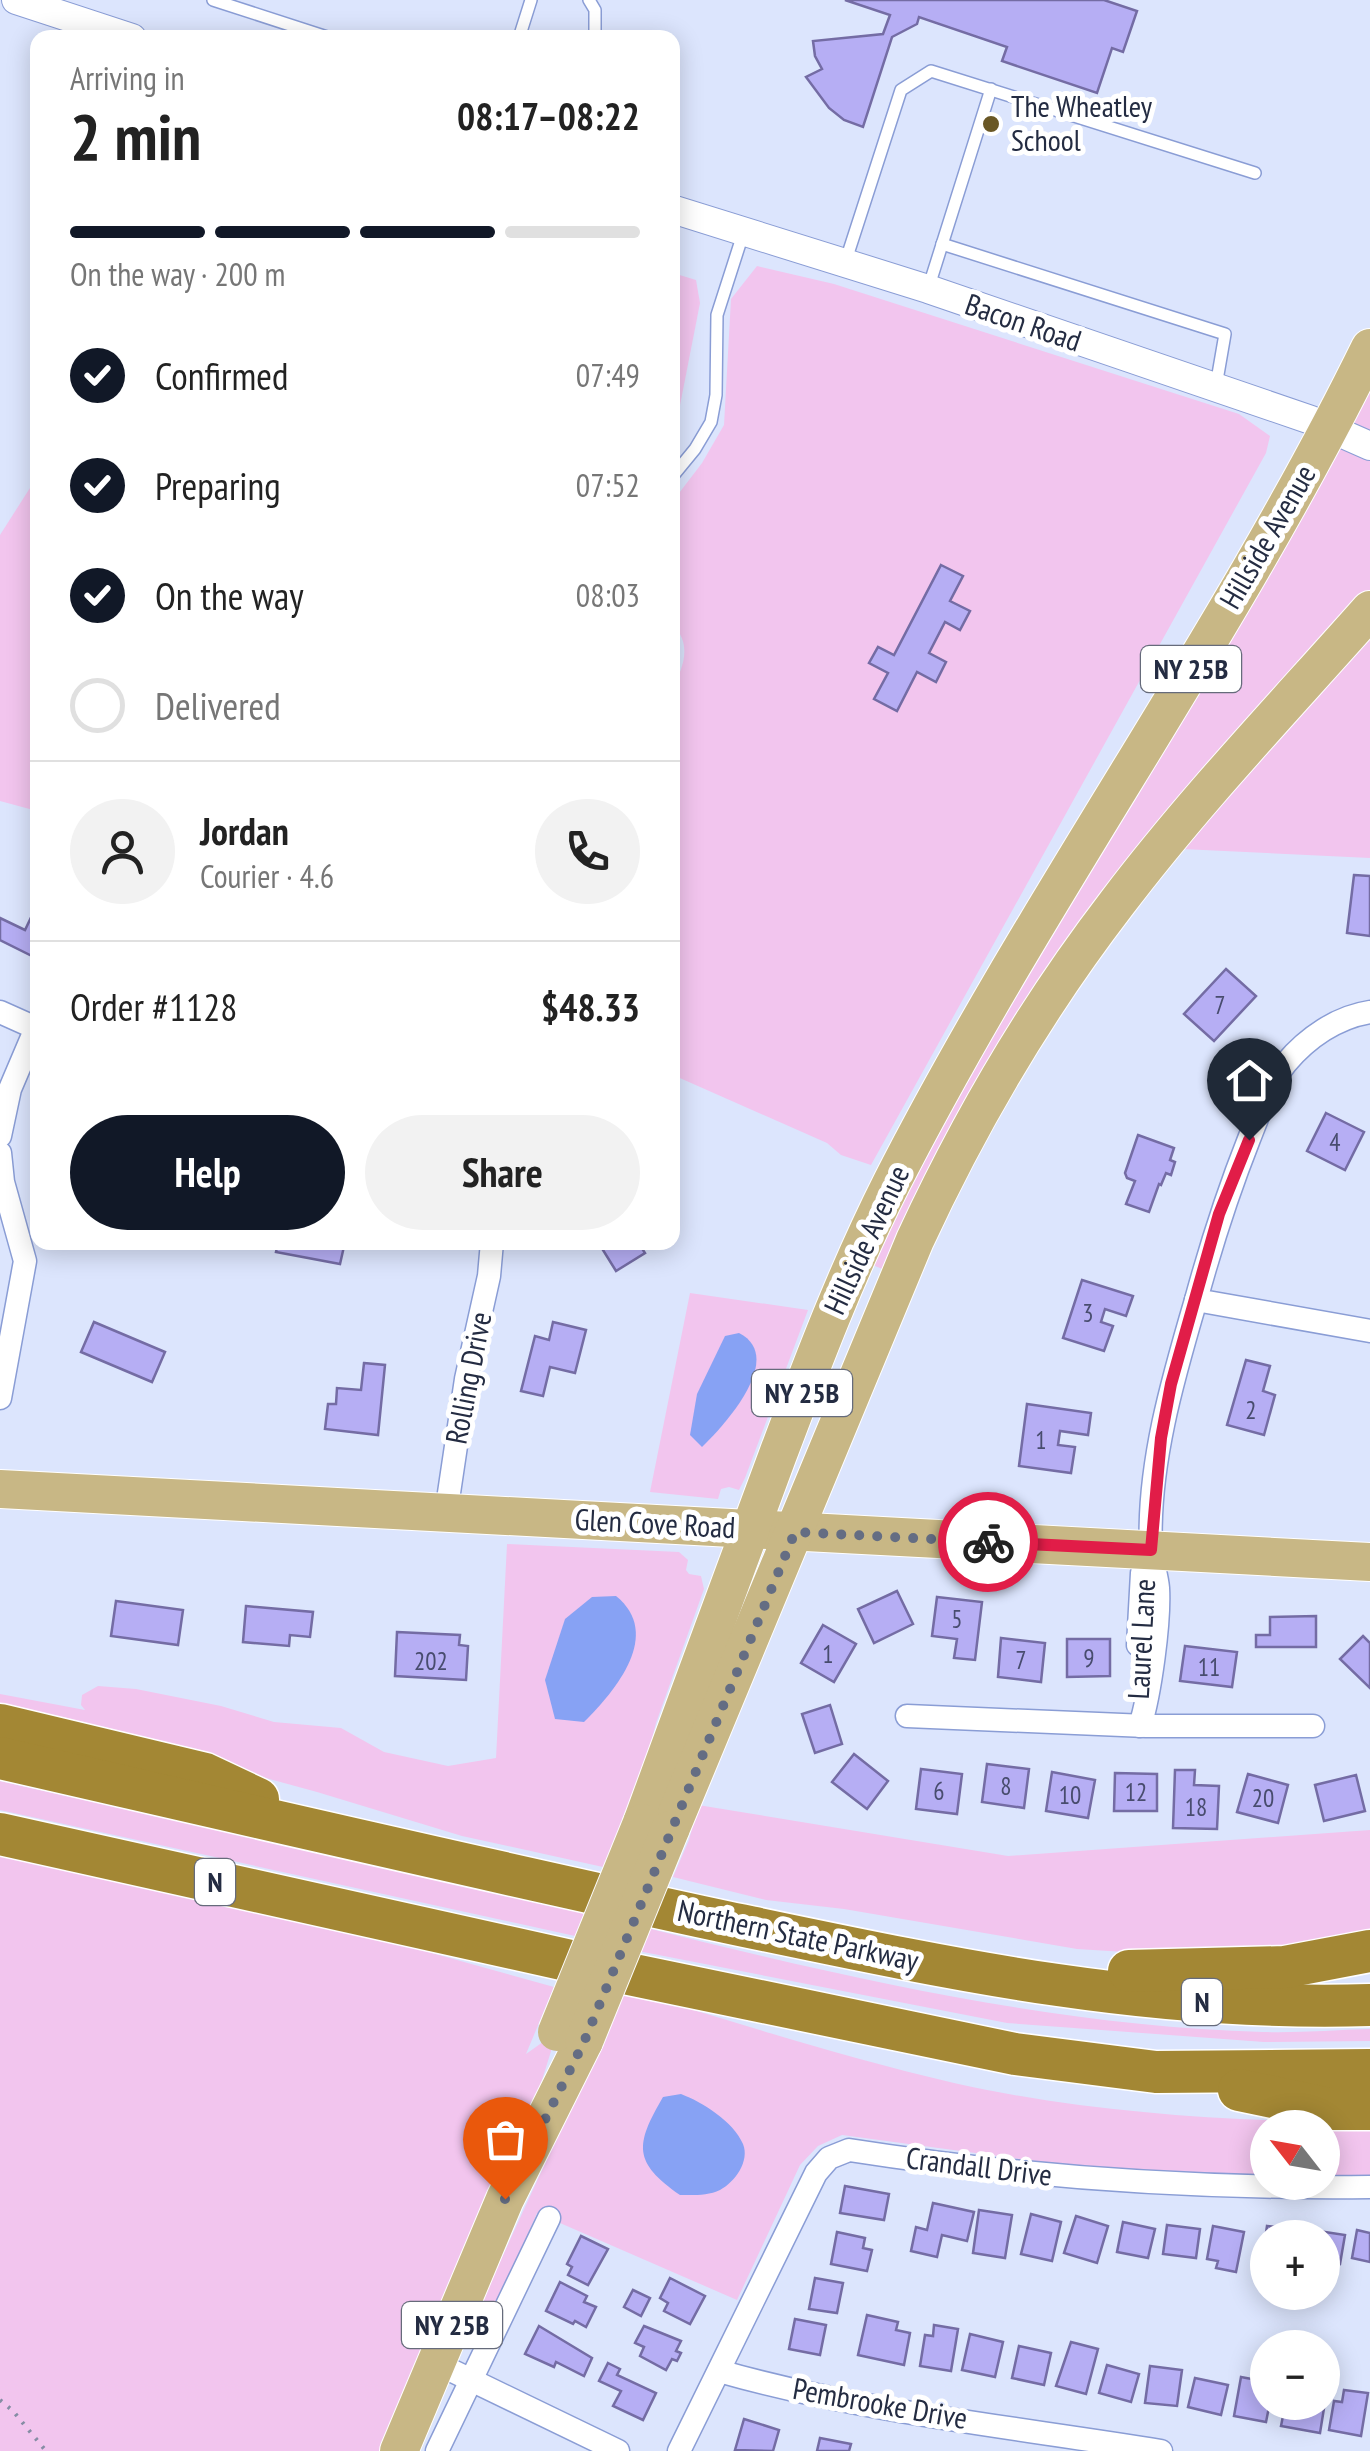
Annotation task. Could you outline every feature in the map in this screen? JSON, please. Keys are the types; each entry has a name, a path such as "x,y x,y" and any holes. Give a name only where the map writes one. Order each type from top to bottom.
{"highway":[{"path":"0,1725 204,1774 331,1834"},
{"name":"Northern State Parkway","path":"0,1758 656,1906 1034,1984 1178,2001 1370,2005"},
{"name":"N","path":"0,1834 947,2041 1087,2066 1156,2072 1370,2070"},
{"path":"1034,1984 1138,1970 1201,1972 1285,1966 1370,1951"},
{"path":"1156,2072 1334,2091 1370,2091"},
{"path":"1156,2072 1330,2109 1370,2109"}],"main road":[{"name":"Hillside Avenue","path":"656,1827 750,1529 856,1258 924,1120 1252,567 1370,348"},
{"name":"Hillside Avenue","path":"399,2451 656,1827 795,1532 915,1240 949,1168 1026,1033 1092,936 1140,874 1370,610"},
{"name":"Glen Cove Road","path":"0,1489 1370,1562"}],"street":[{"path":"16,0 52,6 112,30"},
{"name":"Bacon Road","path":"680,212 928,289 1330,427 1370,446"},
{"path":"0,1012 30,1026"},
{"name":"Laurel Lane","path":"1140,1726 1136,1698 1142,1574 1151,1550 1161,1438 1171,1384 1219,1214 1264,1103 1285,1065 1314,1036 1338,1022 1370,1012"},
{"path":"0,1136 10,1089 30,1045"},
{"path":"0,1152 25,1261 0,1398"},
{"name":"Rolling Drive","path":"446,1513 466,1379 491,1250"},
{"path":"1196,1300 1370,1331"},
{"name":"Laurel Lane","path":"907,1716 1140,1726 1312,1726"},
{"name":"Crandall Drive","path":"679,2451 816,2173 830,2158 848,2150 1038,2176 1167,2185 1370,2187"},
{"path":"437,2451 550,2218"},
{"path":"436,2363 618,2451"},
{"name":"Pembrooke Drive","path":"719,2371 879,2406 1161,2451"}],"lane":[{"path":"213,0 305,30"},
{"path":"522,30 531,0"},
{"path":"588,0 595,10 595,30"},
{"path":"844,264 901,90 931,72 1254,174"},
{"path":"928,289 991,90"},
{"path":"680,468 710,422 716,394 717,315 744,232"},
{"path":"942,244 1226,334 1216,390"}],"path":[{"path":"0,2400 46,2451"}],"shaded area":[{"path":"757,266 834,284 1239,414 1270,436 1266,453 871,1165 841,1155 827,1143 680,1078 680,672 684,648 680,634 680,492 724,425 731,299"},
{"path":"680,275 696,280 700,303 680,405"},
{"path":"1370,348 1370,858 1161,848 899,1276 856,1258"},
{"path":"30,488 30,809 0,801 0,535"},
{"path":"690,1293 808,1310 745,1478 739,1490 721,1489 718,1499 650,1492"},
{"path":"507,1544 679,1552 688,1560 689,1574 701,1576 704,1589 656,1723 641,1782 625,1828 620,1828 603,1867 462,1836 112,1736 0,1710 0,1694 85,1710 82,1695 98,1686 136,1689 221,1706 274,1722 341,1728 384,1752 448,1766 496,1758"},
{"path":"0,1781 584,1913 575,1936 0,1810"},
{"path":"698,1805 1008,1856 1370,1830 1370,1933 1333,1942 1173,1955 1077,1949 844,1909 766,1900 673,1877"},
{"path":"0,1854 403,1945 554,1987 526,2054 557,2032 505,2199 399,2451 0,2451"},
{"path":"647,1928 799,1965 1030,2010 1185,2028 1276,2032 1370,2029 1370,2041 1264,2042 1007,2023 638,1951"},
{"path":"625,1989 789,2039 954,2083 1108,2109 1250,2119 1250,2177 1139,2175 842,2135 818,2146 800,2165 737,2300 537,2213 489,2324 478,2324 477,2312"},
{"path":"1340,2121 1370,2122 1370,2175 1340,2176"}],"water":[{"path":"739,1333 752,1344 756,1358 754,1374 737,1407 702,1447 690,1435 697,1394 725,1336"},
{"path":"616,1596 629,1611 635,1627 630,1661 609,1694 584,1722 555,1719 545,1680 565,1619 592,1597"},
{"path":"681,2094 716,2113 743,2144 740,2170 731,2182 715,2192 680,2195 654,2173 643,2152 647,2128 663,2097"}],"building":[{"path":"845,0 1104,0 1137,11 1123,52 1112,48 1097,93 1002,61 1007,47 919,17 917,24 892,37 863,127 844,120 829,108 806,77 822,69 813,41 883,34 890,15"},
{"path":"941,565 963,576 950,601 970,611 960,630 945,622 929,653 946,662 936,682 917,672 897,711 874,699 888,673 869,663 878,647 894,655"},
{"path":"1354,875 1370,876 1370,936 1347,933"},
{"path":"0,918 25,930 30,920 30,955 0,940"},
{"path":"1226,969 1256,996 1214,1041 1184,1014"},
{"path":"1326,1113 1364,1132 1345,1170 1307,1151"},
{"path":"1138,1135 1174,1148 1171,1175 1166,1173 1159,1184 1149,1212 1126,1204 1135,1181 1125,1173"},
{"path":"276,1250 343,1250 340,1264"},
{"path":"603,1250 643,1250 645,1253 616,1271"},
{"path":"1082,1280 1133,1296 1126,1316 1105,1309 1101,1322 1113,1326 1104,1351 1063,1338"},
{"path":"94,1322 165,1352 152,1382 81,1352"},
{"path":"553,1322 586,1330 575,1373 550,1367 543,1396 521,1391 535,1336 549,1340"},
{"path":"1246,1360 1270,1366 1263,1391 1275,1395 1264,1435 1227,1425"},
{"path":"364,1363 385,1365 378,1435 325,1429 328,1404 336,1404 337,1388 361,1390"},
{"path":"1027,1404 1091,1413 1088,1435 1060,1431 1058,1445 1075,1447 1071,1473 1019,1466"},
{"path":"897,1591 913,1624 874,1643 858,1609"},
{"path":"937,1597 982,1602 975,1660 954,1658 957,1639 932,1636"},
{"path":"116,1601 183,1610 178,1645 111,1636"},
{"path":"246,1606 313,1612 310,1637 290,1635 289,1646 243,1642"},
{"path":"1316,1616 1316,1647 1256,1647 1256,1635 1270,1635 1270,1617"},
{"path":"823,1625 856,1644 834,1682 801,1663"},
{"path":"397,1632 460,1635 459,1645 468,1646 466,1680 395,1676"},
{"path":"1363,1636 1370,1643 1370,1688 1340,1659"},
{"path":"1001,1638 1045,1643 1041,1682 998,1677"},
{"path":"1067,1639 1110,1639 1110,1676 1067,1677"},
{"path":"1185,1646 1237,1652 1232,1687 1180,1681"},
{"path":"830,1705 842,1744 815,1753 802,1714"},
{"path":"854,1754 888,1781 867,1809 832,1782"},
{"path":"987,1764 1029,1769 1024,1808 982,1802"},
{"path":"921,1769 962,1774 957,1814 916,1809"},
{"path":"1175,1770 1195,1770 1194,1785 1219,1786 1217,1829 1173,1828"},
{"path":"1052,1772 1095,1780 1088,1818 1046,1811"},
{"path":"1115,1773 1157,1774 1157,1811 1114,1811"},
{"path":"1248,1774 1288,1785 1278,1823 1237,1812"},
{"path":"1356,1775 1365,1811 1324,1821 1315,1785"},
{"path":"845,2186 889,2194 884,2220 840,2213"},
{"path":"933,2203 974,2212 967,2241 942,2235 937,2257 911,2251 916,2227 927,2230"},
{"path":"979,2210 1012,2215 1005,2258 973,2253"},
{"path":"1031,2214 1061,2222 1052,2261 1021,2254"},
{"path":"1076,2216 1108,2226 1097,2263 1064,2253"},
{"path":"1123,2222 1155,2229 1148,2258 1117,2252"},
{"path":"1167,2225 1200,2229 1196,2258 1163,2254"},
{"path":"1213,2226 1244,2232 1236,2272 1216,2268 1218,2261 1207,2259"},
{"path":"1357,2230 1370,2233 1370,2262 1352,2258"},
{"path":"837,2232 865,2238 863,2248 872,2250 867,2271 831,2264"},
{"path":"1340,2234 1345,2235 1340,2264"},
{"path":"581,2236 608,2249 588,2285 568,2275 572,2267 567,2264"},
{"path":"670,2278 705,2296 690,2324 664,2311 668,2303 660,2298"},
{"path":"815,2278 843,2283 837,2313 809,2309"},
{"path":"560,2282 587,2296 584,2302 596,2307 586,2327 546,2311"},
{"path":"633,2290 650,2298 641,2316 624,2307"},
{"path":"867,2315 898,2322 896,2330 910,2333 904,2365 858,2355"},
{"path":"795,2319 826,2325 820,2355 789,2349"},
{"path":"934,2325 958,2329 951,2371 920,2366 925,2335 933,2336"},
{"path":"539,2326 592,2358 584,2376 556,2362 554,2367 525,2354"},
{"path":"644,2326 681,2341 677,2361 672,2359 666,2370 640,2356 644,2347 635,2343"},
{"path":"970,2334 1003,2342 995,2377 962,2370"},
{"path":"1071,2342 1098,2349 1086,2394 1056,2386"},
{"path":"1019,2346 1051,2353 1044,2385 1012,2378"},
{"path":"608,2363 620,2369 617,2375 656,2393 643,2420 613,2406 621,2391 599,2381"},
{"path":"1107,2365 1139,2374 1131,2402 1099,2393"},
{"path":"1150,2366 1182,2370 1177,2406 1145,2403"},
{"path":"1241,2377 1250,2379 1250,2419 1234,2416"},
{"path":"1195,2378 1228,2385 1221,2415 1188,2407"},
{"path":"1344,2390 1368,2393 1361,2436 1329,2430 1331,2420 1340,2420"},
{"path":"744,2419 779,2430 773,2451 735,2450"},
{"path":"1282,2420 1322,2420 1320,2433 1281,2426"},
{"path":"820,2438 851,2444 849,2451 817,2451"}],"way so far":[{"path":"505,2199 584,2042 795,1532 988,1542"}],"place":[{"name":"The Wheatley School","path":"991,124"}],"route":[{"path":"988,1542 1151,1550 1161,1438 1171,1384 1219,1214 1249,1140"}]}
